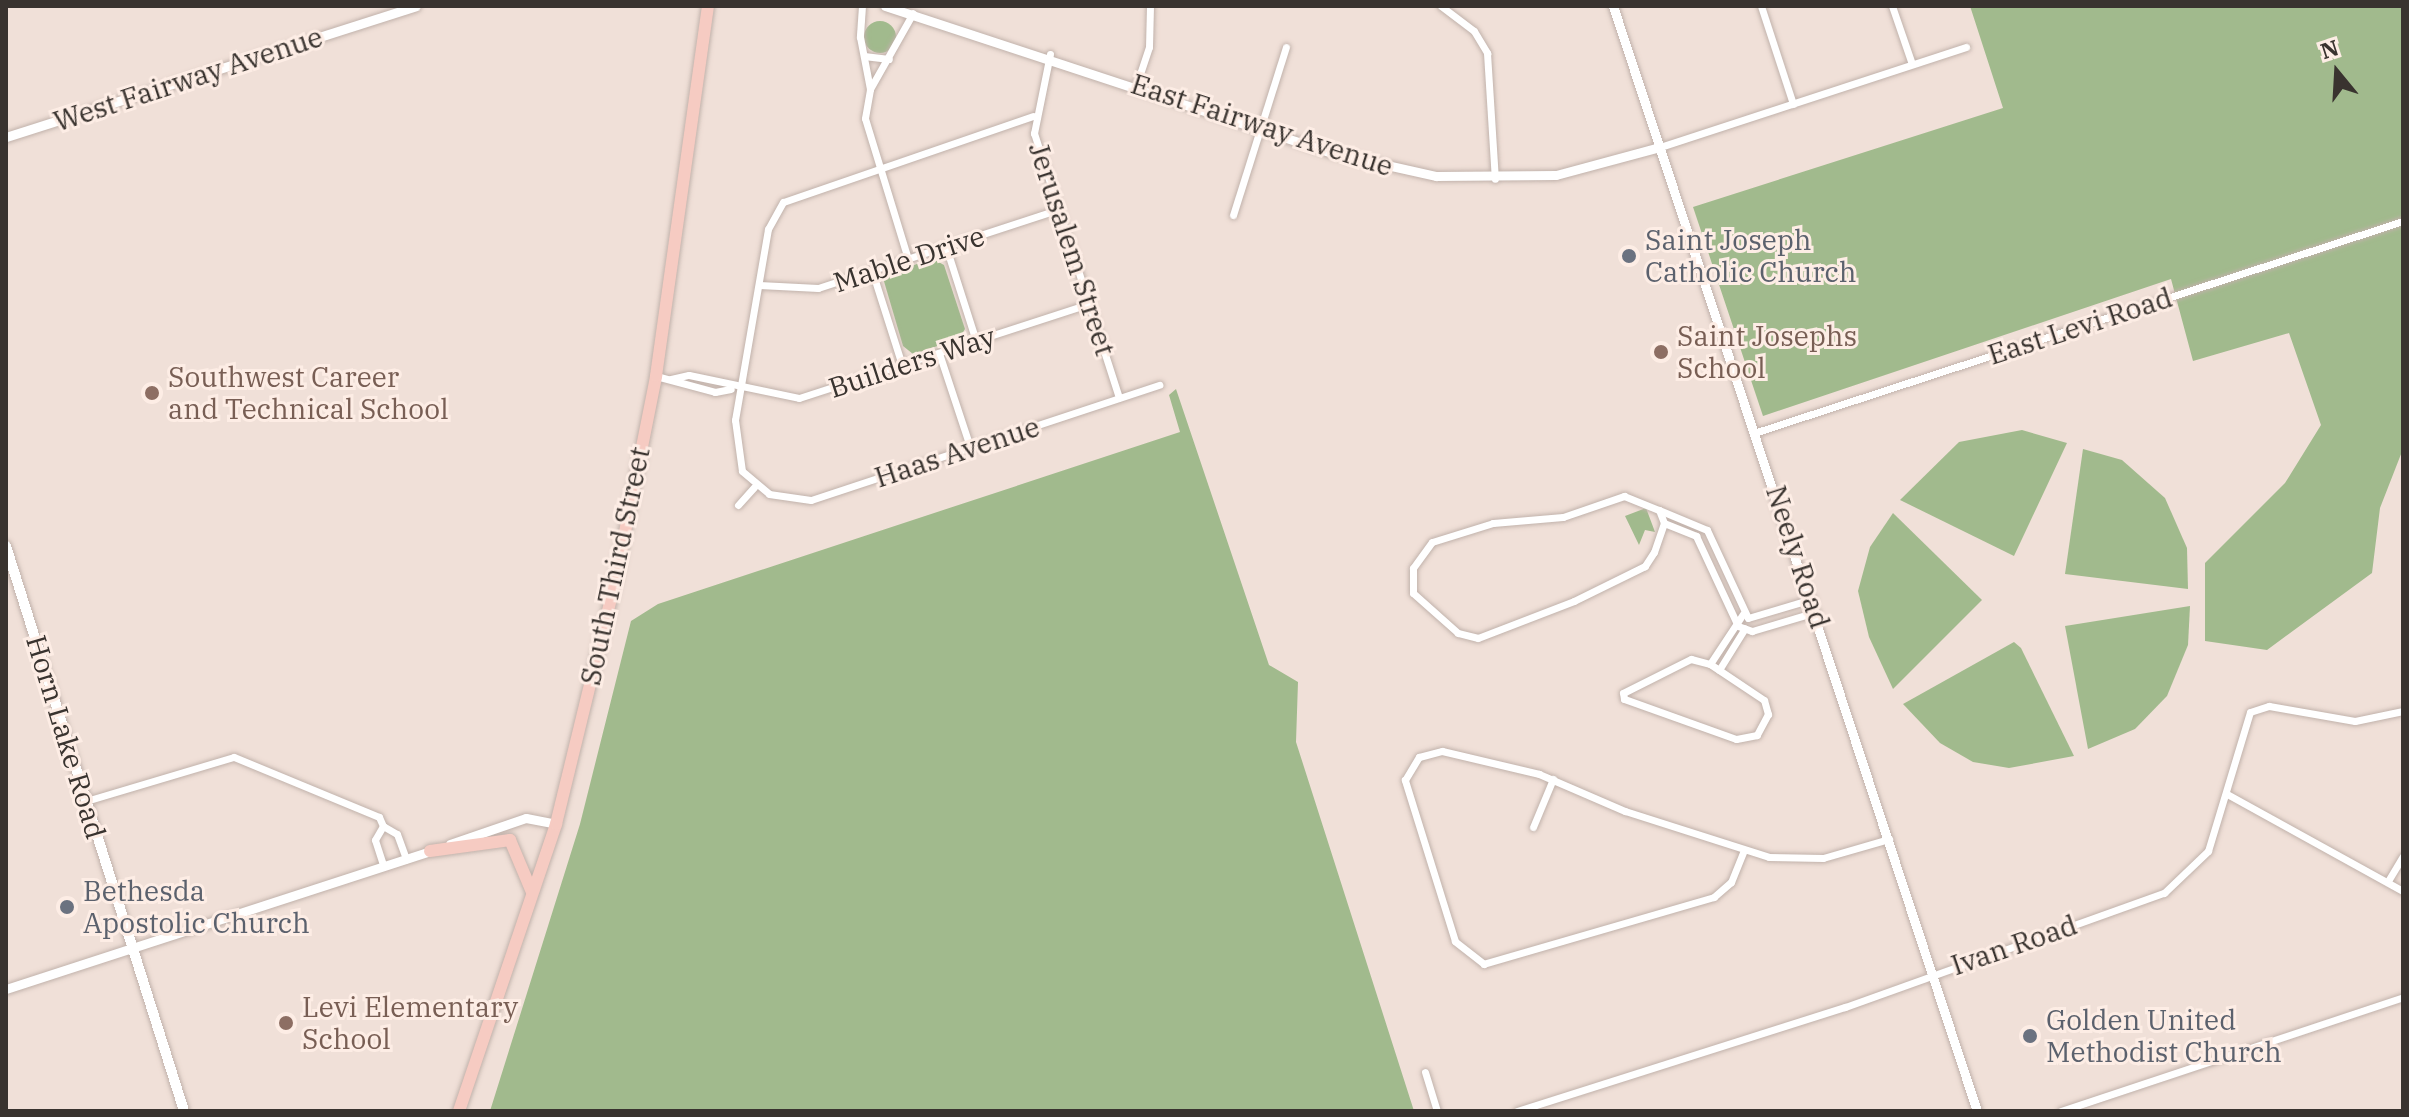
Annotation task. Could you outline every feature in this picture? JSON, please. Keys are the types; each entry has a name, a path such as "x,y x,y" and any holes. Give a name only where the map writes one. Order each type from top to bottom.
{"highway":[{"name":"South Third Street","path":"459,1111 556,824 656,376 708,6"},
{"path":"430,851 510,840 523,856 532,893"}],"main road":[{"name":"Horn Lake Road","path":"6,546 129,949 184,1111"}],"street":[{"name":"West Fairway Avenue","path":"6,137 416,6"},
{"path":"862,6 864,56 870,89 865,125 908,259"},
{"name":"East Fairway Avenue","path":"885,6 1050,54 1257,126 1397,168 1495,179 1589,169 1966,47"},
{"path":"1136,86 1149,47 1150,6"},
{"path":"1441,6 1474,31 1487,53 1495,179"},
{"name":"Neely Road","path":"1613,6 1757,432 1977,1111"},
{"path":"1761,6 1793,104"},
{"path":"1892,6 1912,64"},
{"path":"870,89 913,13"},
{"path":"1233,215 1257,126 1286,47"},
{"name":"Jerusalem Street","path":"1050,54 1033,116 1057,210 1119,398"},
{"path":"864,56 889,59"},
{"path":"738,505 754,487 733,444 736,390 768,229 783,202 877,165 1033,116"},
{"name":"Mable Drive","path":"759,285 813,289 1057,210"},
{"name":"East Levi Road","path":"1757,432 2403,221"},
{"path":"946,247 976,341"},
{"path":"872,271 902,365"},
{"name":"Builders Way","path":"656,376 671,379 689,375 736,390 799,398 1089,304"},
{"path":"939,353 970,447"},
{"name":"Haas Avenue","path":"754,487 811,500 1159,385"},
{"path":"1659,510 1664,523 1645,566 1488,636 1458,633 1413,593 1420,554 1457,533 1563,517 1624,496 1701,524 1746,616 1745,630 1719,670"},
{"path":"1664,523 1696,536 1735,624 1745,630 1816,612"},
{"path":"1719,584 1731,580"},
{"path":"1710,664 1735,624 1746,616 1812,599"},
{"path":"1767,613 1770,626"},
{"path":"1673,664 1710,664 1766,704 1763,728 1753,738 1701,729 1624,699 1673,664"},
{"name":"Ivan Road","path":"1517,1111 2164,893 2203,860 2227,794 2243,721 2258,708 2355,721 2403,711"},
{"path":"1744,850 1731,882 1714,897 1503,964 1467,957 1411,805 1408,770 1422,754 1442,751 1553,779 1744,850 1808,859 1889,839"},
{"path":"86,801 234,757 379,817 383,826 397,834 406,859"},
{"path":"1533,827 1553,779"},
{"path":"2227,794 2403,891"},
{"path":"6,989 526,818 556,824"},
{"path":"383,826 375,840 384,867"},
{"path":"2388,881 2403,856"},
{"path":"2061,1111 2403,997"},
{"path":"1425,1072 1437,1111"}],"green space":[{"path":"1970,6 2403,6 2403,449 2380,508 2372,573 2267,650 2205,641 2205,563 2285,483 2321,425 2289,333 2193,361 2171,279 1763,416 1693,207 2003,108"},
{"path":"880,21 891,26 896,37 891,48 880,53 869,48 864,37 869,26"},
{"path":"931,258 944,265 965,329 959,339 913,354 903,346 883,278"},
{"path":"1176,389 1269,665 1298,682 1296,742 1414,1111 490,1111 580,824 631,621 658,604 1180,432 1169,395"},
{"path":"2022,430 2067,443 2014,556 1900,500 1959,442"},
{"path":"2083,449 2122,460 2165,498 2187,548 2188,589 2065,574"},
{"path":"1646,508 1655,532 1645,530 1639,545 1625,516"},
{"path":"1893,513 1982,600 1893,689 1869,637 1858,591 1870,547"},
{"path":"2190,606 2188,645 2167,696 2135,729 2088,749 2065,626"},
{"path":"2014,642 2021,648 2074,756 2009,768 1973,762 1940,743 1903,704"}],"place":[{"name":"Saint Joseph Catholic Church","path":"1629,256"},
{"name":"Saint Josephs School","path":"1661,352"},
{"name":"Southwest Career and Technical School","path":"152,393"},
{"name":"Bethesda Apostolic Church","path":"67,907"},
{"name":"Levi Elementary School","path":"286,1023"},
{"name":"Golden United Methodist Church","path":"2030,1036"}]}
